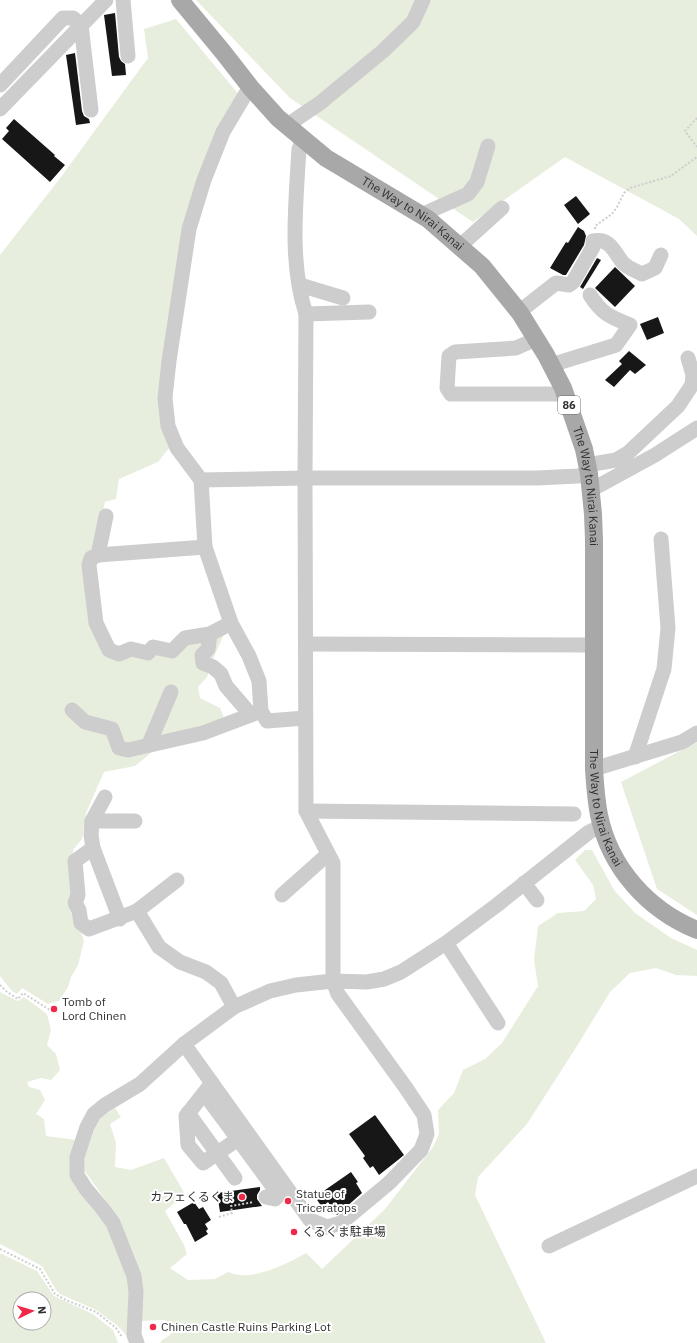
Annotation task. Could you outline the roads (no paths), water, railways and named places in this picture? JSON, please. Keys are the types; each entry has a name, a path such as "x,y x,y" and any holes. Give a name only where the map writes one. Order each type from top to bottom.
{"main road":[{"name":"The Way to Nirai Kanai","path":"180,0 219,46 268,109 286,126 326,158 350,174 384,192 428,219 482,266 520,313 551,365 565,394 584,450 589,476 594,540 594,769 595,793 602,826 611,850 618,863 636,889 668,915 697,930"}],"street":[{"path":"0,109 106,0"},
{"path":"123,0 128,56"},
{"path":"286,126 320,103 383,52 413,22 423,0"},
{"path":"0,85 63,18 73,18 82,25 91,110"},
{"path":"251,88 245,95 223,132 204,180 189,229 169,361 165,398 168,426 177,448 201,480 206,547 231,623 249,656 259,681 256,713"},
{"path":"208,1088 302,1214 327,1228 341,1223 389,1183 421,1150 427,1134 424,1115 338,994 332,981 333,863 306,811 306,314 301,298 294,237 299,149 303,140"},
{"path":"421,215 468,194 477,182 488,146"},
{"path":"460,246 502,208"},
{"path":"520,313 524,308 556,283 569,285 573,282 593,247 593,241 600,240 610,244 624,264 642,274 655,268 661,255"},
{"path":"300,285 343,298"},
{"path":"551,365 616,345 630,325 605,314 597,306 590,295"},
{"path":"306,314 369,312"},
{"path":"536,339 516,348 455,352 449,356 448,388 451,394 565,394"},
{"path":"589,476 628,453 678,406 692,385 693,375 688,358"},
{"path":"201,480 305,478 537,478 589,476 655,455 697,428"},
{"path":"98,555 106,516"},
{"path":"635,757 664,669 668,628 661,539"},
{"path":"206,547 98,555 91,558 89,565 96,623 109,650 119,654 131,650 148,653 153,647 172,651 185,638 210,634 231,623"},
{"path":"210,634 208,649 202,655 203,663 213,667 221,674 226,686 256,713 267,721 305,718"},
{"path":"306,644 594,645"},
{"path":"149,744 171,692"},
{"path":"72,710 84,722 112,729 119,748 128,750 149,744 203,734 256,713"},
{"path":"594,769 682,742 697,733"},
{"path":"105,797 92,821 91,835 93,848 120,918"},
{"path":"306,811 574,814"},
{"path":"92,821 135,821"},
{"path":"137,1343 134,1335 136,1292 134,1276 113,1223 77,1175 77,1157 87,1127 94,1114 140,1084 184,1044 234,1007 270,991 296,985 332,981 367,982 384,979 401,972 446,943 589,832 602,826"},
{"path":"93,848 75,861 78,895 75,903 79,910 81,923 89,929 137,912 177,880"},
{"path":"282,895 328,854"},
{"path":"524,883 537,900"},
{"path":"137,912 159,947 180,962 206,972 221,983 234,1007"},
{"path":"446,943 498,1023"},
{"path":"184,1044 238,1139 278,1195 275,1199 263,1199"},
{"path":"208,1088 186,1116 188,1145 203,1163 238,1139"},
{"path":"217,1153 235,1178"},
{"path":"549,1246 697,1176"}],"place":[{"name":"Tomb of Lord Chinen","path":"54,1009"},
{"name":"カフェくるくま","path":"242,1197"},
{"name":"Statue of Triceratops","path":"288,1201"},
{"name":"くるくま駐車場","path":"294,1232"},
{"name":"Chinen Castle Ruins Parking Lot","path":"153,1327"}]}
